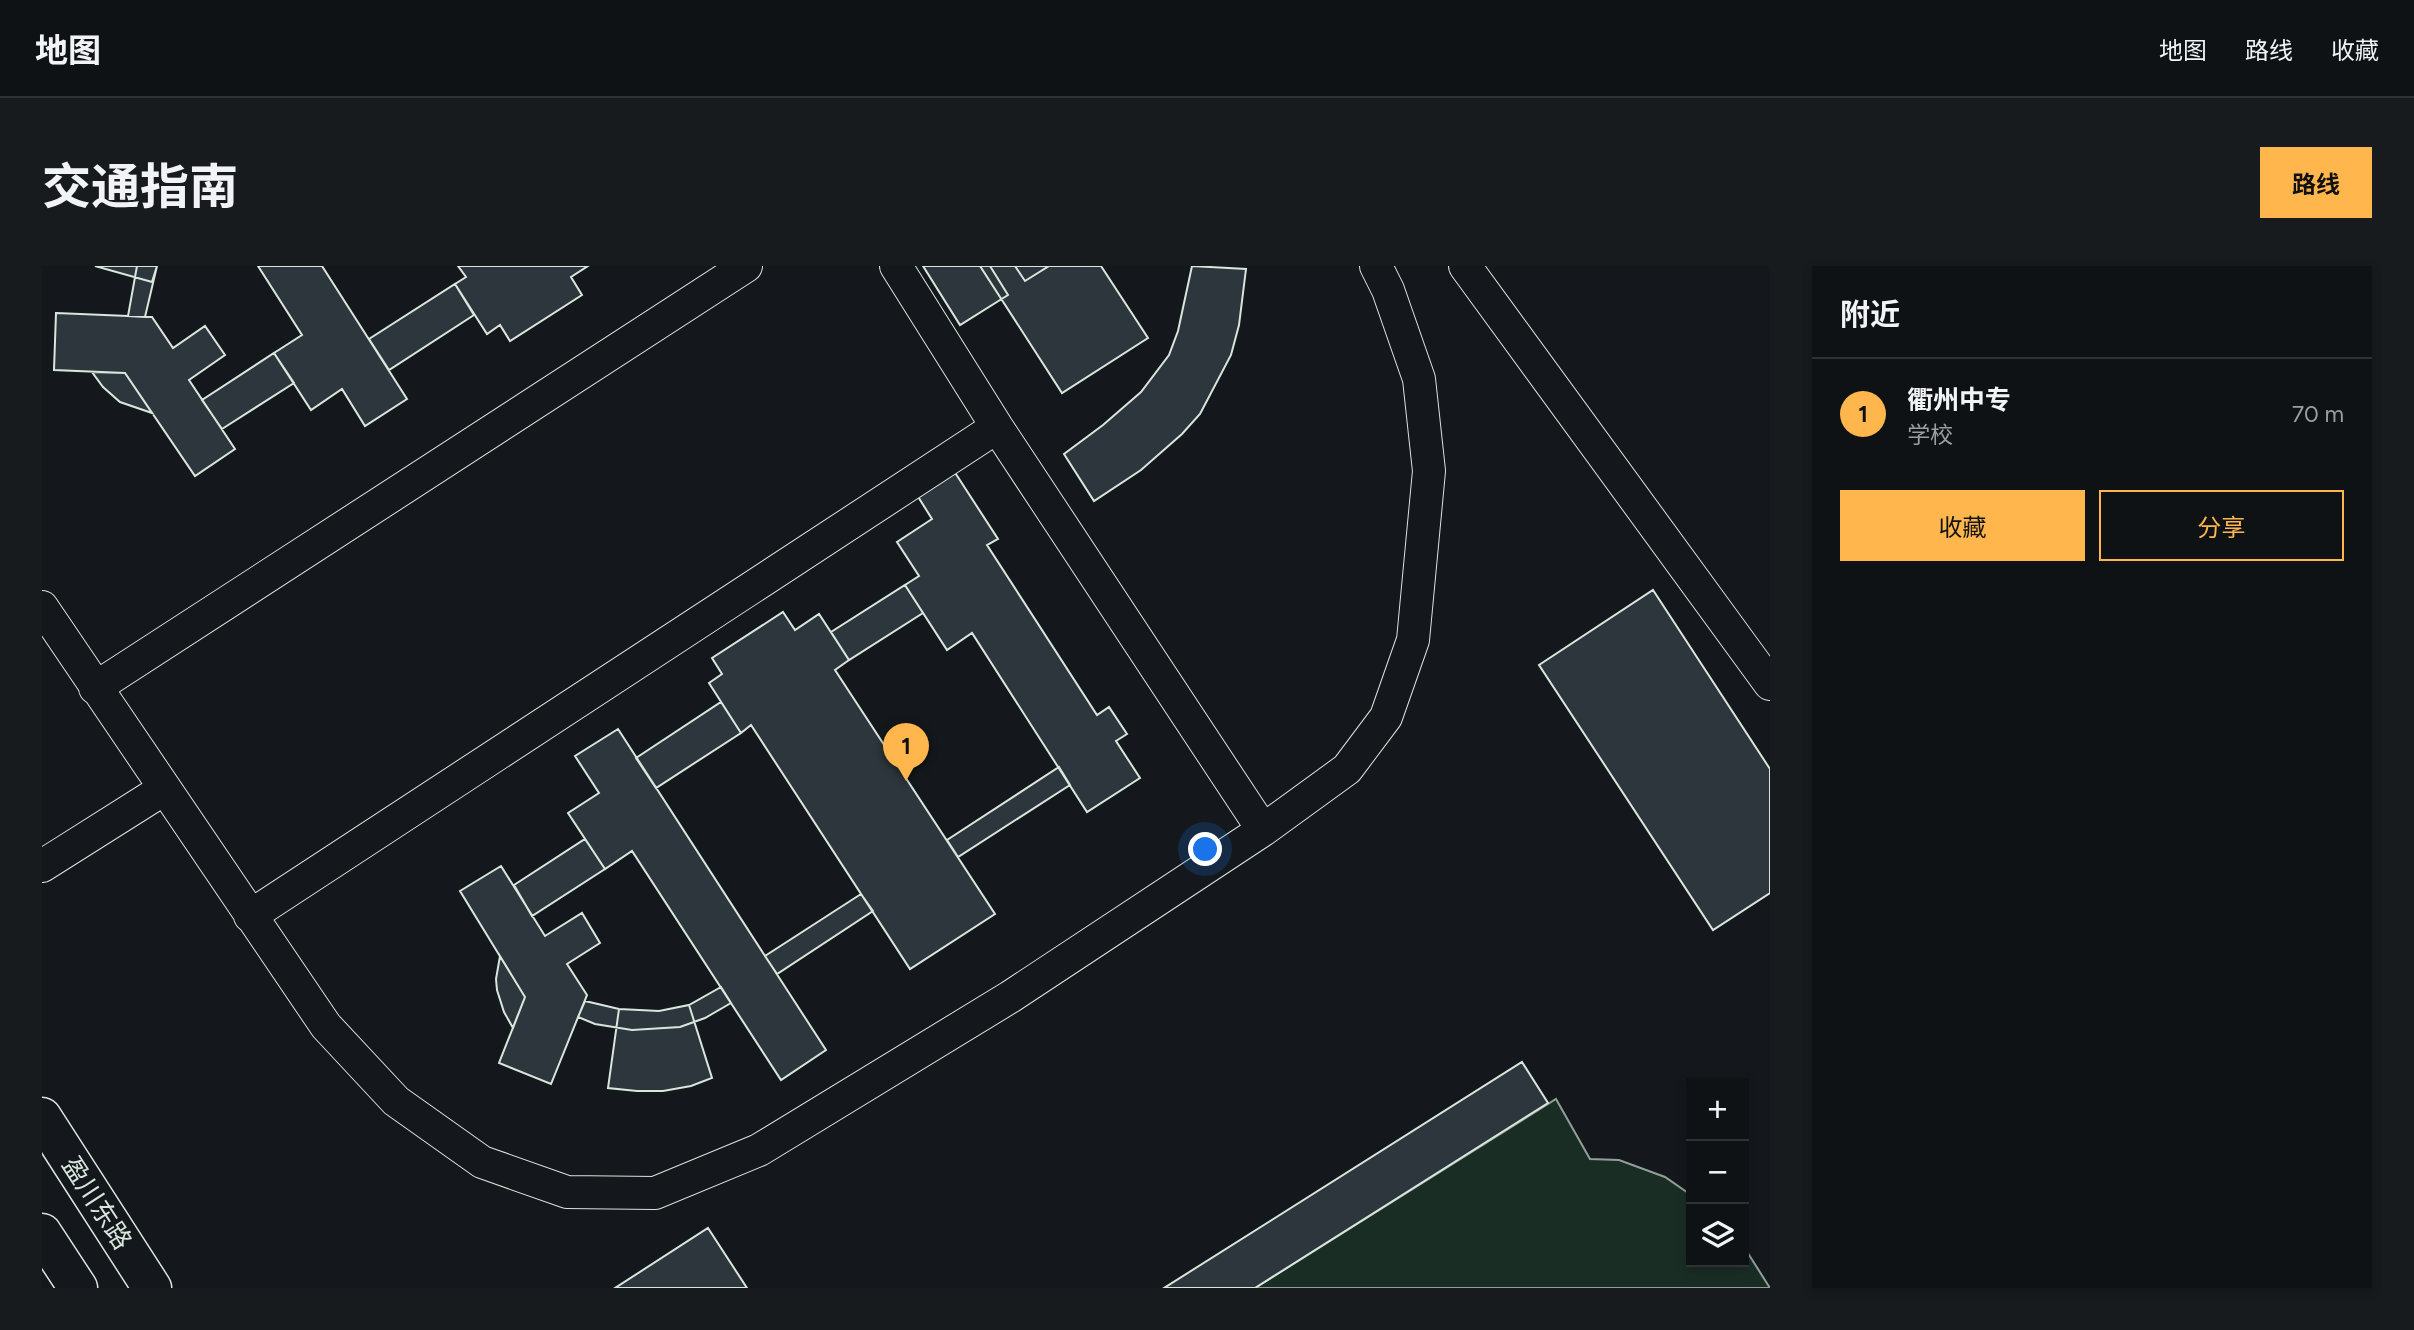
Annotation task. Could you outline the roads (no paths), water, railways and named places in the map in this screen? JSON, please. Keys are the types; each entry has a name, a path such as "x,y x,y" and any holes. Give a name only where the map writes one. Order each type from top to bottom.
{"main road":[{"name":"盈川东路","path":"42,1117 152,1288"},
{"path":"42,1233 78,1288"}],"street":[{"path":"95,688 746,266"},
{"path":"896,266 997,427 1263,830"},
{"path":"42,607 326,1026 396,1101 482,1162 567,1192 655,1193 760,1150 1010,997 1263,830 1347,769 1386,717 1413,640 1429,471 1419,379 1388,290 1376,266"},
{"path":"1465,266 1770,684"},
{"path":"250,916 997,427"},
{"path":"42,866 164,789"}],"place":[{"name":"衢州中专","path":"906,781"}]}
